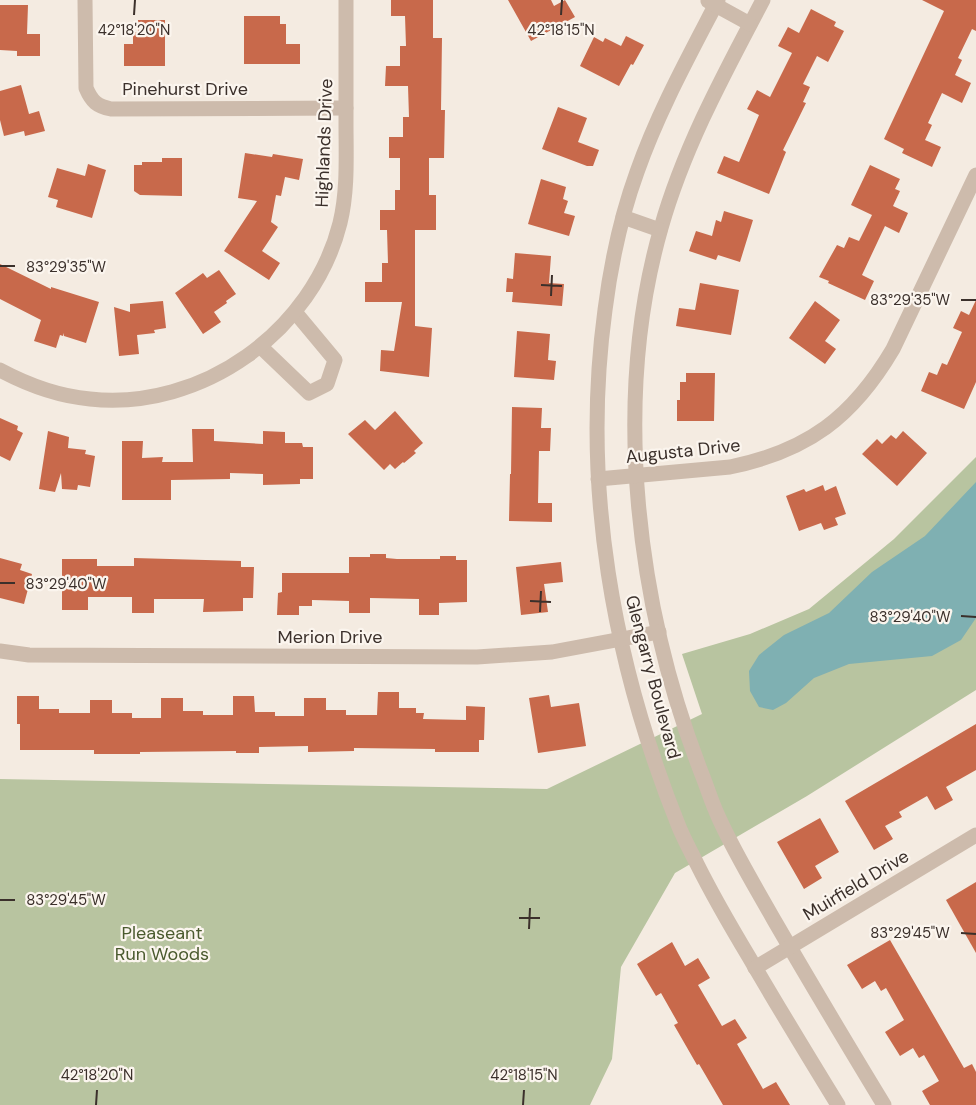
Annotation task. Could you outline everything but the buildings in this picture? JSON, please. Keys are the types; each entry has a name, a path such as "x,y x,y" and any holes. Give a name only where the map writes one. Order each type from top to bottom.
{"street":[{"name":"Pinehurst Drive","path":"85,0 86,88 90,98 102,107 111,109 346,108"},
{"name":"Highlands Drive","path":"0,370 29,384 63,395 91,399 133,399 161,395 201,382 242,360 281,328 308,295 322,270 339,223 346,181 346,0"},
{"name":"Glengarry Boulevard","path":"763,0 718,85 675,182 660,230 647,289 639,349 635,412 636,476 644,551 669,673 681,715 716,813 749,876 884,1105"},
{"name":"Glengarry Boulevard","path":"713,2 658,119 637,173 623,217 609,280 600,346 596,413 598,479 605,555 620,640 643,728 680,829 755,968 838,1105"},
{"path":"713,2 750,24"},
{"name":"Augusta Drive","path":"598,479 730,467 760,460 796,446 820,432 842,415 879,373 893,349 976,175"},
{"path":"623,217 660,230"},
{"path":"261,346 309,393 327,384 335,360 295,312"},
{"name":"Merion Drive","path":"0,651 29,655 477,657 552,652 659,632"},
{"name":"Muirfield Drive","path":"755,968 976,835"}],"green space":[{"name":"Pleaseant Run Woods","path":"976,457 976,690 807,796 675,873 621,967 612,1059 590,1105 0,1105 0,779 547,789 702,714 682,654 750,634 809,609 894,539"}],"water":[{"path":"976,482 976,618 961,640 932,656 849,664 814,678 786,703 773,710 759,707 750,691 749,671 759,655 784,635 829,613 872,572 925,536"}]}
